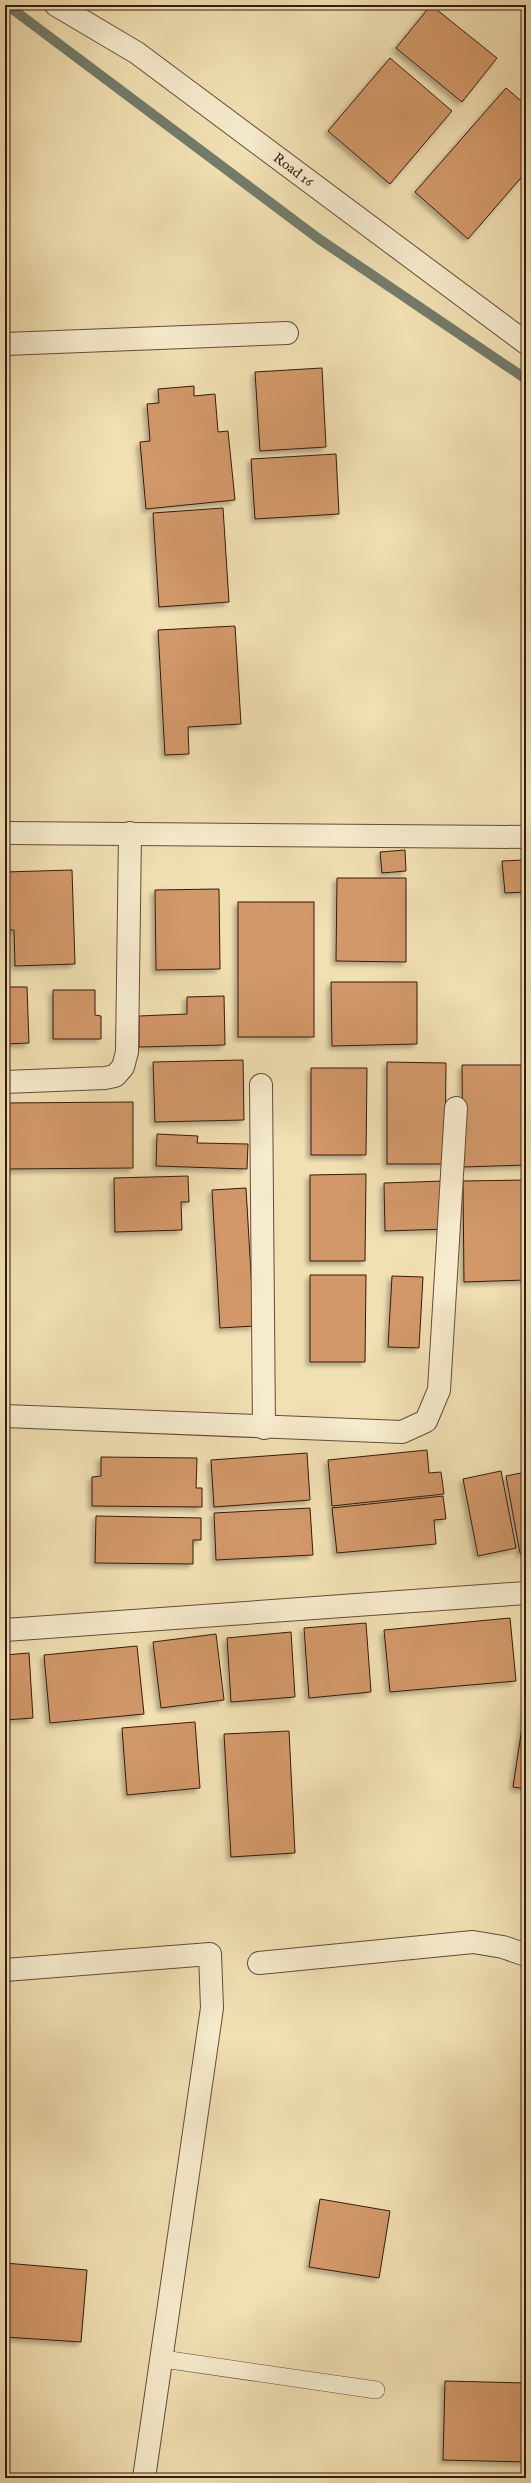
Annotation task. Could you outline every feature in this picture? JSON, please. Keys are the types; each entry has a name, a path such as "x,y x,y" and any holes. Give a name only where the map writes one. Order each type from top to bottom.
{"street":[{"name":"Road 16","path":"56,5 137,53 526,343"},
{"path":"5,344 287,333"},
{"path":"5,833 526,837"},
{"path":"5,1082 105,1078 115,1076 123,1067 127,1052 130,833"},
{"path":"260,1085 264,1428"},
{"path":"5,1416 264,1428 402,1432 426,1421 439,1390 456,1108"},
{"path":"5,1630 526,1593"},
{"path":"259,1963 473,1942 502,1947 526,1955"},
{"path":"5,1970 210,1954 212,2008 163,2359 144,2478"}],"lane":[{"path":"163,2359 376,2390"}],"building":[{"path":"431,5 497,58 462,102 396,48"},
{"path":"390,58 452,111 390,184 328,131"},
{"path":"506,88 526,105 526,172 468,239 415,192"},
{"path":"322,368 326,447 260,451 255,372"},
{"path":"194,386 194,396 215,394 218,432 228,431 235,500 146,509 140,442 150,441 147,404 159,403 158,389"},
{"path":"336,454 339,514 255,519 251,459"},
{"path":"223,508 229,602 159,607 153,513"},
{"path":"235,626 241,724 188,727 189,754 165,755 158,630"},
{"path":"405,850 406,871 382,873 380,852"},
{"path":"524,860 526,892 505,893 502,861"},
{"path":"72,870 75,964 15,966 14,930 5,930 5,872"},
{"path":"337,878 406,878 406,962 336,961"},
{"path":"219,889 220,969 156,970 155,890"},
{"path":"238,902 314,902 314,1037 238,1037"},
{"path":"331,982 417,982 417,1044 332,1046"},
{"path":"5,987 27,987 29,1043 5,1044"},
{"path":"53,990 95,990 95,1015 101,1016 101,1039 53,1039"},
{"path":"224,996 225,1045 139,1047 139,1016 187,1014 187,997"},
{"path":"243,1060 244,1120 155,1122 153,1062"},
{"path":"387,1062 446,1063 445,1164 387,1164"},
{"path":"462,1065 526,1065 526,1165 463,1167"},
{"path":"311,1068 367,1068 366,1155 311,1155"},
{"path":"133,1102 133,1168 5,1169 5,1103"},
{"path":"157,1134 198,1136 197,1143 248,1144 247,1169 156,1166"},
{"path":"366,1174 365,1261 310,1261 310,1175"},
{"path":"188,1176 189,1202 181,1202 182,1230 115,1232 114,1178"},
{"path":"526,1180 526,1280 464,1282 463,1181"},
{"path":"445,1181 446,1229 385,1231 384,1183"},
{"path":"246,1188 254,1326 220,1328 212,1190"},
{"path":"310,1275 366,1275 365,1362 310,1362"},
{"path":"392,1276 423,1277 419,1348 388,1347"},
{"path":"427,1450 429,1473 441,1472 444,1494 332,1506 328,1460"},
{"path":"307,1453 310,1500 214,1507 211,1460"},
{"path":"101,1457 197,1458 196,1488 202,1488 202,1507 92,1506 92,1477 101,1476"},
{"path":"501,1471 516,1548 478,1556 463,1479"},
{"path":"526,1472 526,1552 520,1553 506,1476"},
{"path":"443,1496 446,1519 434,1520 436,1544 337,1553 332,1508"},
{"path":"310,1508 313,1555 216,1560 214,1513"},
{"path":"96,1516 201,1518 201,1540 193,1540 193,1564 95,1563"},
{"path":"510,1618 516,1681 390,1692 384,1630"},
{"path":"366,1623 371,1692 309,1698 304,1628"},
{"path":"291,1632 295,1697 231,1702 227,1638"},
{"path":"216,1634 224,1700 161,1708 153,1642"},
{"path":"137,1646 144,1714 50,1723 44,1655"},
{"path":"29,1653 33,1718 5,1720 5,1655"},
{"path":"526,1701 526,1789 513,1787"},
{"path":"195,1722 200,1788 127,1795 122,1728"},
{"path":"289,1731 295,1853 231,1857 224,1734"},
{"path":"320,2199 390,2211 379,2278 309,2267"},
{"path":"5,2263 87,2270 81,2342 5,2337"},
{"path":"445,2381 526,2383 526,2462 443,2460"}],"waterway":[{"path":"7,5 319,239 526,379"}]}
